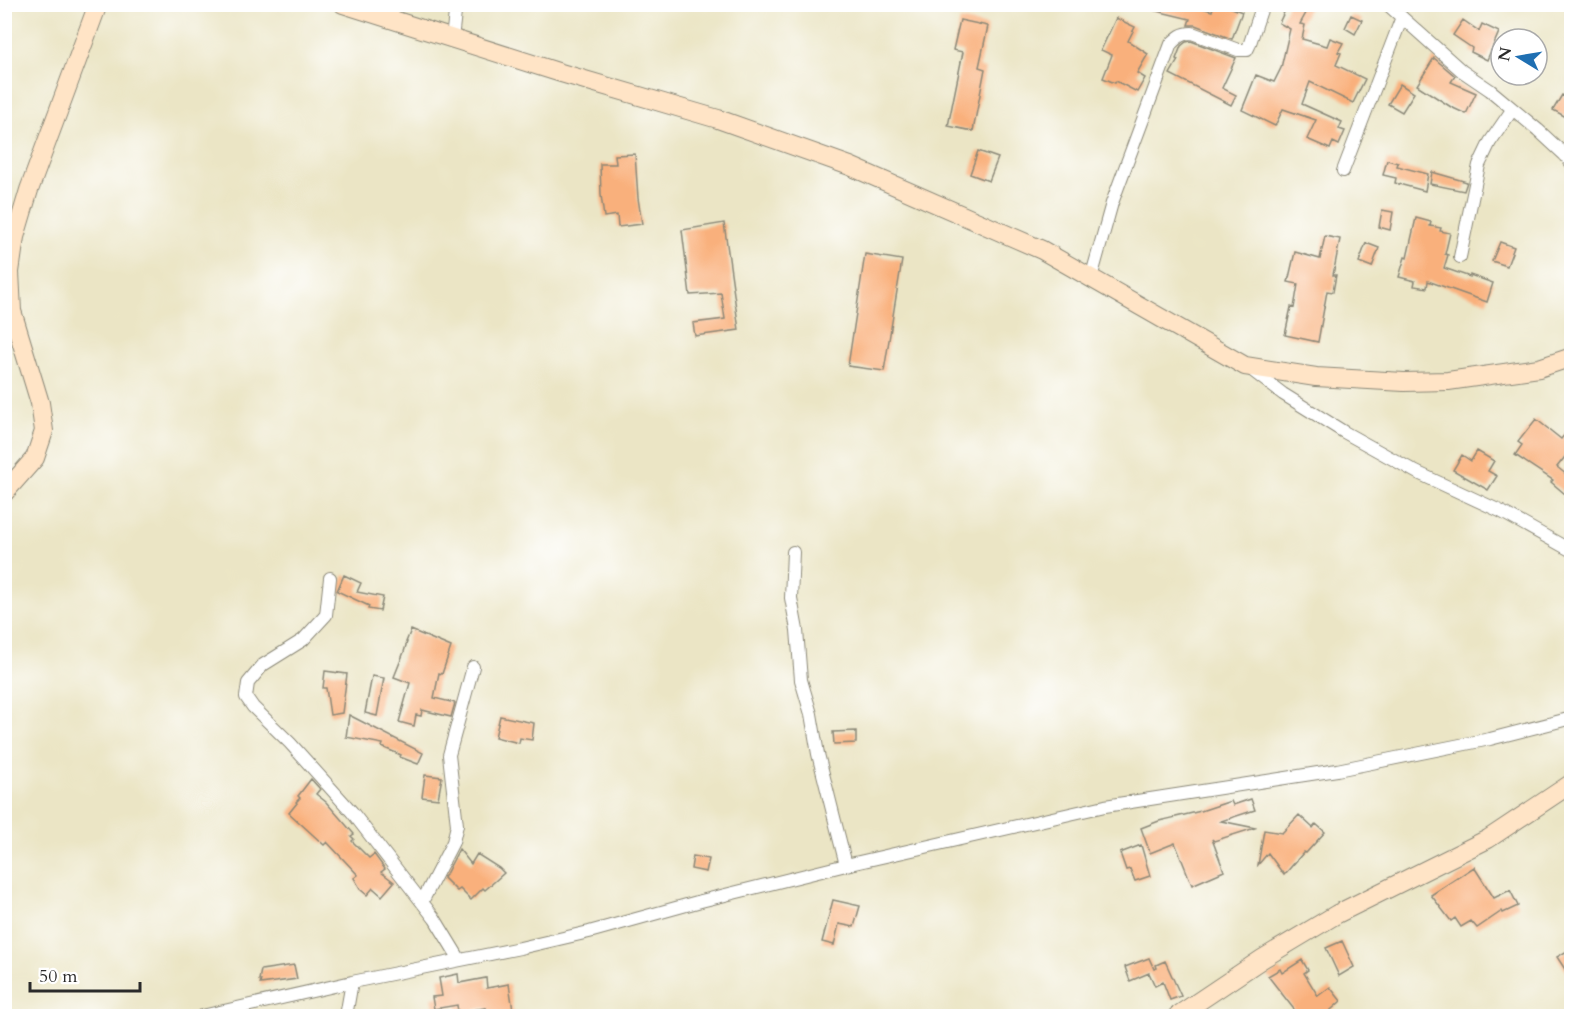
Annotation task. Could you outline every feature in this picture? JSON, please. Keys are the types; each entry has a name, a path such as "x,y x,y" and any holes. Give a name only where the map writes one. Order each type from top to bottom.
{"street":[{"path":"4,493 35,458 44,431 40,403 12,311 10,272 15,237 29,190 98,4"},
{"path":"343,4 718,119 849,166 1042,250 1245,366 1283,394 1344,432 1416,472 1500,512 1572,551"},
{"path":"452,39 456,4"},
{"path":"1091,278 1112,203 1172,44 1185,33 1192,33 1238,50 1247,50 1263,4"},
{"path":"1387,4 1462,70 1490,90 1565,155 1572,164"},
{"path":"1343,171 1402,17"},
{"path":"1460,257 1479,165 1490,142 1512,110"},
{"path":"1245,366 1316,377 1404,382 1448,381 1539,368 1572,357"},
{"path":"793,552 791,598 797,630 801,680 846,865"},
{"path":"330,578 326,615 303,640 263,665 248,683 246,697 352,812 435,919 460,960"},
{"path":"422,902 453,842 457,825 449,755 473,667"},
{"path":"202,1017 352,981 589,932 700,901 846,865 1105,806 1337,770 1490,739 1572,718"},
{"path":"1177,1017 1262,959 1337,914 1488,838 1572,783"},
{"path":"345,1017 352,981"}],"building":[{"path":"1149,4 1189,4 1212,11 1214,4 1222,4 1242,12 1232,39 1195,25 1188,25 1190,19 1148,9"},
{"path":"1288,4 1311,4 1300,24 1305,25 1302,39 1327,46 1330,38 1343,43 1338,52 1341,53 1336,65 1365,79 1353,103 1310,82 1302,104 1342,122 1339,129 1345,131 1339,145 1333,142 1330,149 1307,139 1316,120 1283,109 1275,126 1242,110 1256,75 1274,82 1281,68 1290,29 1279,23"},
{"path":"1351,15 1362,20 1355,34 1345,28"},
{"path":"1116,18 1135,27 1128,41 1148,54 1137,73 1145,78 1137,92 1116,81 1115,83 1103,78 1112,55 1101,50"},
{"path":"960,20 988,26 979,67 985,69 973,131 948,126 963,52 953,50"},
{"path":"1463,20 1479,31 1482,24 1489,27 1487,60 1471,52 1472,48 1453,35"},
{"path":"1191,41 1236,58 1222,88 1236,95 1231,105 1170,74 1178,60 1176,59 1181,46"},
{"path":"1434,58 1455,76 1451,82 1476,93 1466,114 1417,85"},
{"path":"1400,84 1414,93 1402,112 1388,104"},
{"path":"1562,95 1572,100 1572,106 1566,117 1553,110"},
{"path":"978,151 998,158 989,181 970,174"},
{"path":"635,154 642,224 618,227 617,215 604,217 600,164 616,164 615,155"},
{"path":"1387,160 1398,163 1397,166 1428,174 1425,191 1395,183 1396,178 1383,175"},
{"path":"1432,172 1467,182 1464,191 1430,184"},
{"path":"1382,210 1393,212 1390,230 1379,227"},
{"path":"1416,218 1431,222 1430,226 1450,233 1444,268 1493,283 1487,302 1428,281 1427,288 1414,286 1415,281 1399,277 1405,257 1407,258"},
{"path":"724,223 739,330 695,336 693,323 725,319 721,293 690,295 682,230"},
{"path":"1325,236 1340,239 1333,275 1336,275 1333,292 1327,291 1318,342 1285,335 1291,307 1294,308 1298,284 1288,282 1295,252 1320,259"},
{"path":"1500,242 1514,247 1507,266 1492,261"},
{"path":"1366,243 1379,248 1372,267 1359,262"},
{"path":"865,254 902,260 884,371 848,366"},
{"path":"1536,419 1561,439 1572,426 1572,448 1557,467 1572,479 1572,486 1565,494 1551,482 1553,480 1515,455 1522,445 1518,442"},
{"path":"1477,451 1494,461 1488,471 1497,476 1488,490 1453,470 1462,455 1471,461"},
{"path":"344,575 361,583 357,592 383,597 380,611 368,609 369,606 337,591"},
{"path":"411,630 451,647 442,674 439,673 434,698 455,703 451,717 422,710 421,716 416,715 414,726 399,722 410,683 394,677"},
{"path":"325,671 347,674 342,713 330,715 326,688 323,688"},
{"path":"372,676 384,678 377,716 365,713"},
{"path":"349,715 423,753 418,764 382,747 383,744 346,737"},
{"path":"500,716 534,723 532,740 520,738 519,743 495,737"},
{"path":"856,731 856,743 834,744 833,732"},
{"path":"425,775 442,777 438,799 422,797"},
{"path":"311,779 320,789 316,794 354,834 351,836 354,839 352,841 369,858 374,854 385,869 381,872 394,882 382,896 373,888 367,895 361,890 354,878 358,875 327,842 324,845 289,813"},
{"path":"1251,799 1255,810 1221,821 1255,828 1214,841 1212,839 1224,871 1192,885 1175,843 1150,853 1141,828 1231,801 1233,805"},
{"path":"1299,815 1313,828 1316,824 1325,832 1284,875 1268,853 1258,865 1264,830 1282,833"},
{"path":"1141,845 1150,876 1135,881 1130,869 1126,870 1120,853"},
{"path":"459,849 471,864 477,854 504,873 471,900 460,889 457,891 444,878"},
{"path":"693,856 709,859 706,872 691,869"},
{"path":"1474,867 1494,898 1510,890 1518,906 1503,913 1502,911 1477,928 1471,921 1461,927 1455,918 1451,921 1431,895"},
{"path":"833,900 860,906 854,927 839,924 834,945 822,942"},
{"path":"1342,941 1354,967 1339,976 1326,948"},
{"path":"1572,948 1572,980 1557,957"},
{"path":"1149,958 1154,969 1157,968 1156,965 1165,961 1181,996 1170,1000 1163,982 1155,986 1149,973 1130,981 1125,967"},
{"path":"1302,960 1308,970 1304,973 1318,996 1330,987 1341,1001 1323,1017 1300,1017 1268,976 1280,969 1282,973"},
{"path":"294,965 297,979 260,984 261,970"},
{"path":"458,974 459,983 486,978 487,988 509,984 514,1017 485,1017 486,1008 458,1012 457,1005 434,1009 432,997 442,996 439,978"}]}
